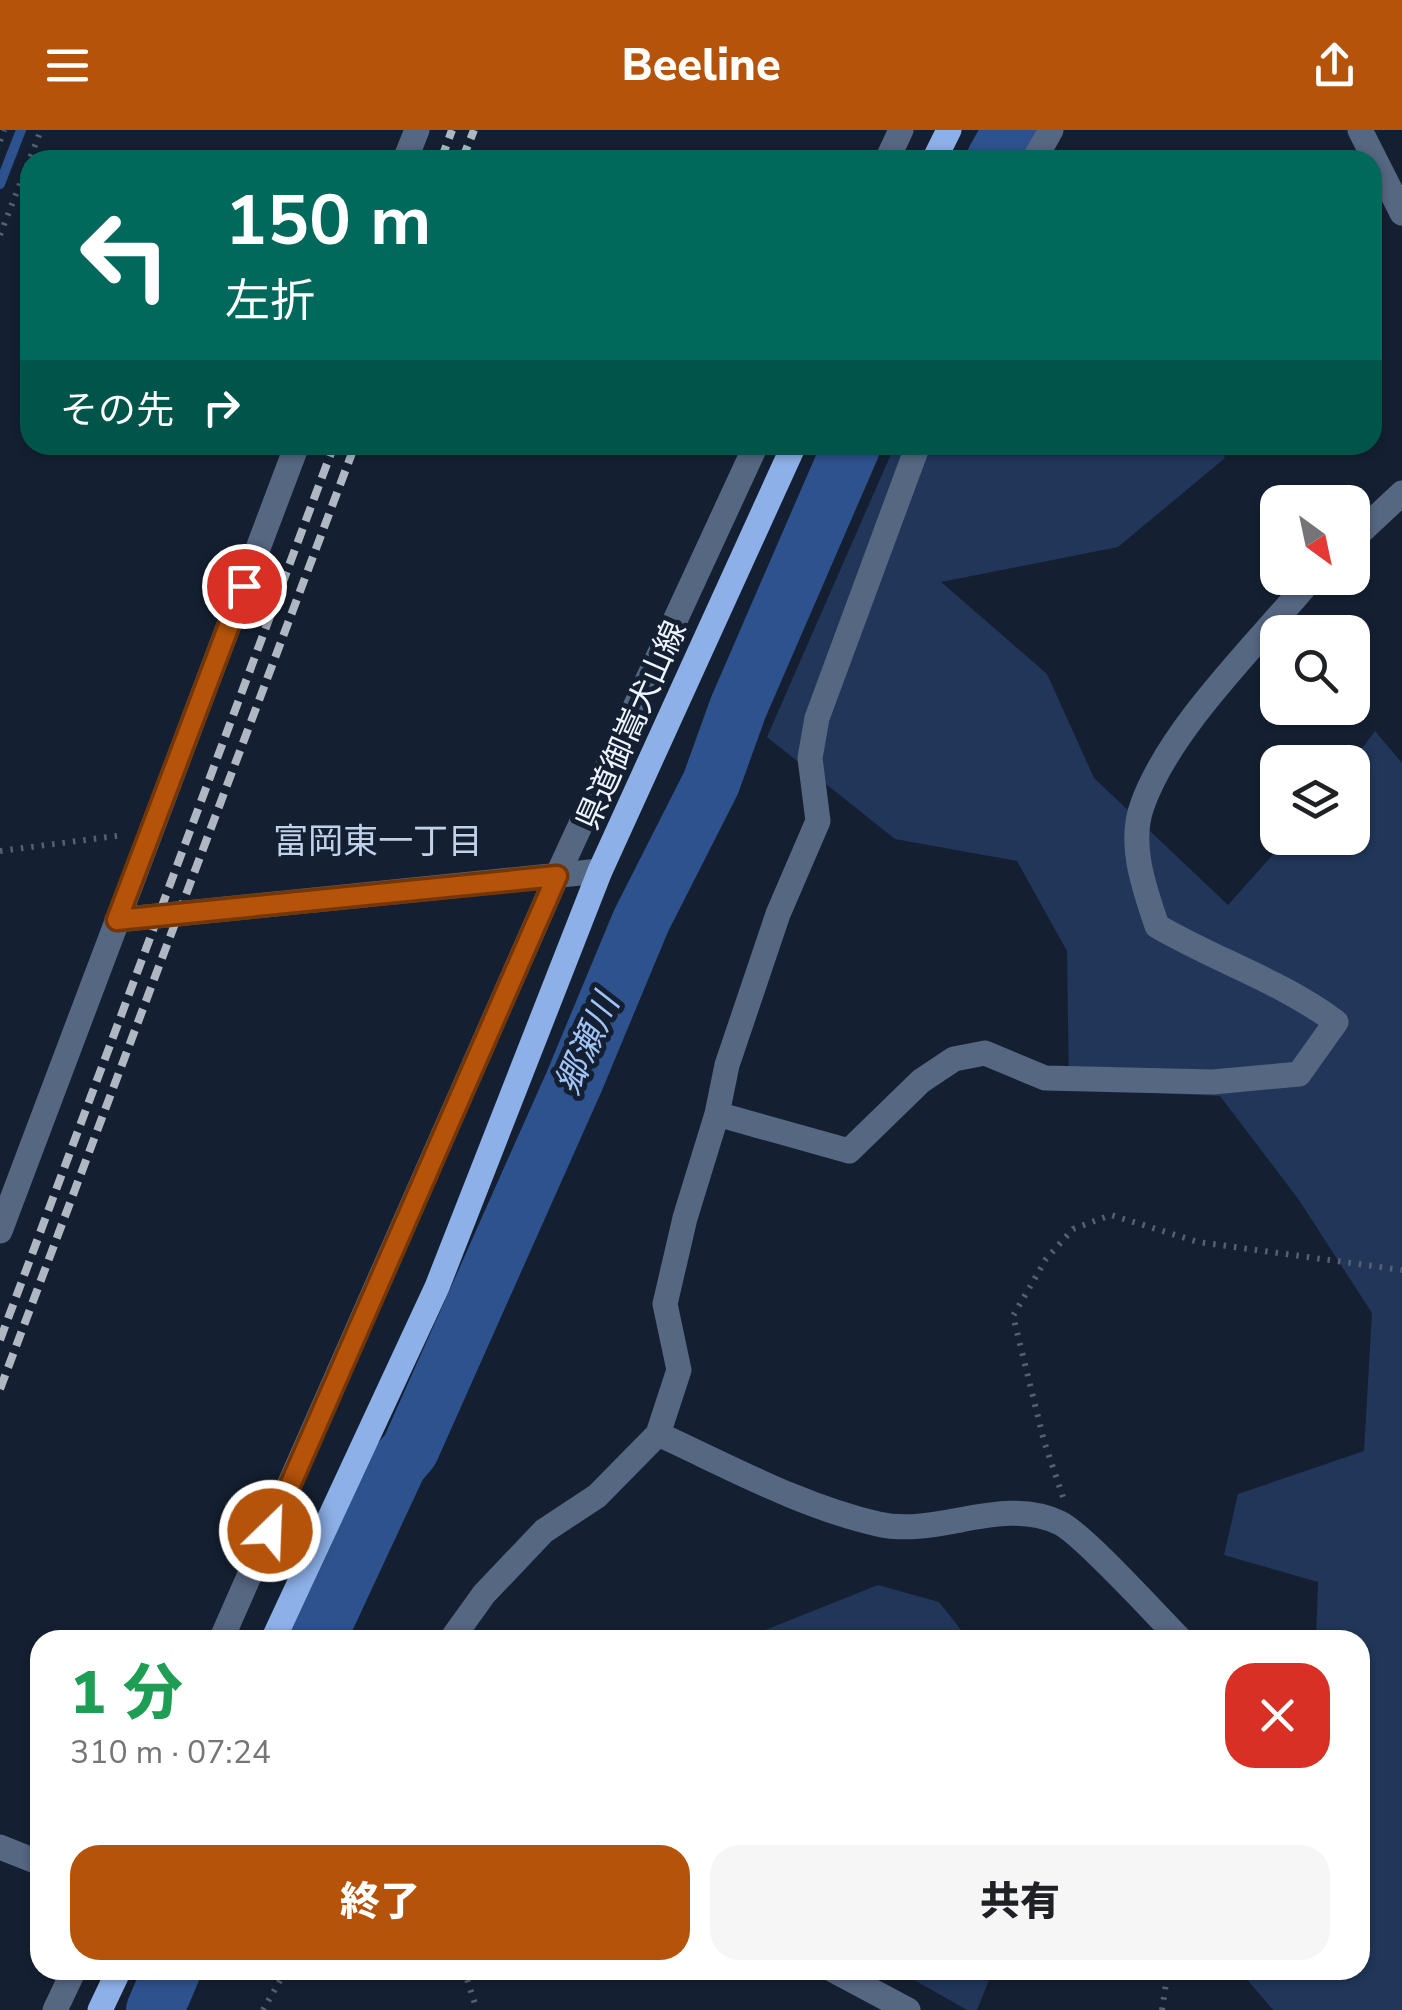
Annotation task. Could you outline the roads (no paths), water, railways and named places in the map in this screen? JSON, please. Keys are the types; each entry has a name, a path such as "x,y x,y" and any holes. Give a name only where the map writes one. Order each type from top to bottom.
{"main road":[{"name":"県道御嵩犬山線","path":"277,1630 437,1287 600,871 789,455"},
{"path":"100,2010 114,1980"}],"street":[{"path":"1382,173 1402,213"},
{"path":"0,1231 293,455"},
{"path":"226,1630 557,876 751,455"},
{"path":"458,1630 484,1594 544,1530 597,1496 658,1434 679,1370 665,1304 685,1218 717,1114 727,1065 778,914 818,821 810,758 817,718 914,455"},
{"path":"1370,523 1402,494"},
{"path":"717,1114 848,1151 921,1080 954,1059 985,1053 1046,1078 1213,1082 1298,1074 1336,1022 1293,990 1204,954 1157,926 1139,872 1141,808 1176,740 1298,595"},
{"path":"117,920 600,871"},
{"path":"658,1434 774,1487 878,1524 903,1526 1010,1512 1061,1524 1172,1630"},
{"path":"0,1847 30,1859"},
{"path":"55,2010 69,1980"},
{"path":"852,1980 908,2010"}],"waterway":[{"path":"0,184 21,130"},
{"name":"郷瀬川","path":"1001,150 1012,130"},
{"name":"郷瀬川","path":"321,1630 398,1464 410,1450 574,1082 641,921 711,783 738,708 848,455"},
{"name":"郷瀬川","path":"155,2010 168,1980"}],"railway":[{"path":"445,150 452,130"},
{"path":"466,150 474,130"},
{"path":"0,1340 330,455"},
{"path":"0,1389 351,455"}],"district":[{"name":"富岡東一丁目","path":"378,841"}]}
